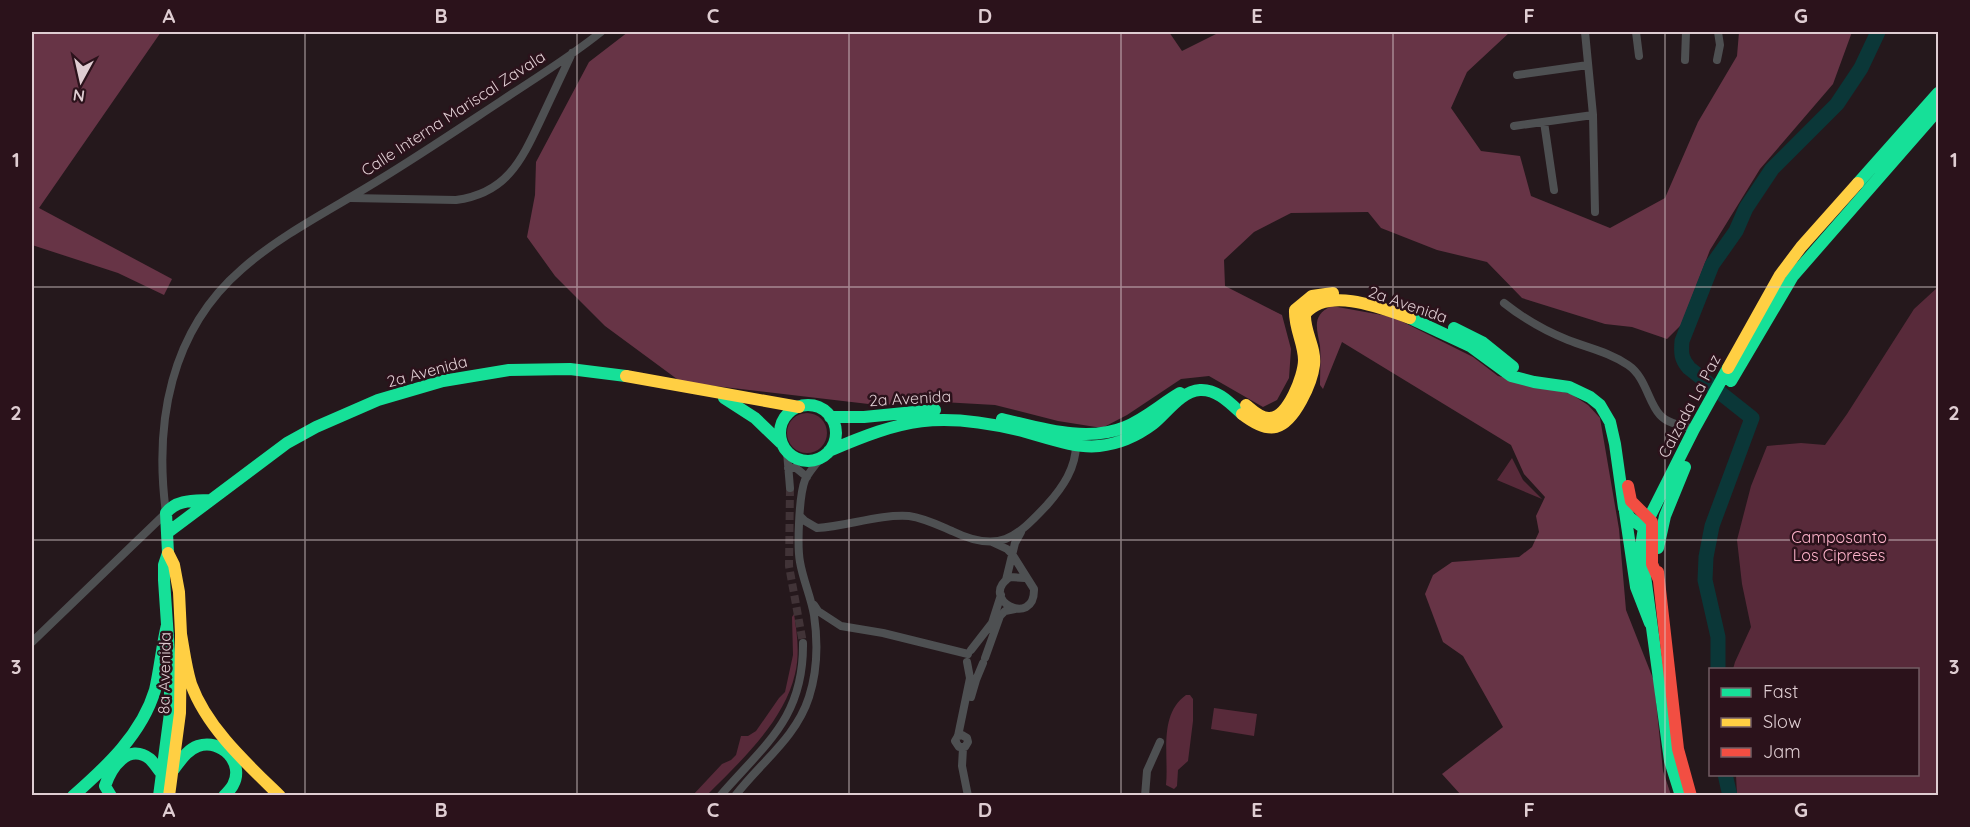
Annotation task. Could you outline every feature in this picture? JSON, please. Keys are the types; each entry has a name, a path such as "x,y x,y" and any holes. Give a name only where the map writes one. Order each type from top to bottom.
{"main road":[{"name":"Calzada La Paz","path":"1691,795 1680,761 1676,737 1659,580 1660,533 1673,492 1711,408 1771,288 1801,248 1938,93"},
{"name":"Calzada La Paz","path":"1731,372 1793,276 1938,110"},
{"name":"2a Avenida","path":"830,417 959,411 1096,435 1125,427 1190,387 1202,385 1218,387 1256,413 1272,417 1279,415 1286,406 1303,371 1303,350 1295,321 1295,310 1313,295 1326,292 1345,293 1376,299 1423,315 1472,336 1505,362 1521,370 1568,378 1599,392 1618,416 1631,501 1647,523"},
{"name":"2a Avenida","path":"825,454 876,432 914,422 940,419 984,424 1090,447 1107,446 1132,438 1159,420 1183,398 1200,390 1210,391 1220,396 1248,419 1261,426 1272,428 1281,425 1297,408 1311,379 1314,368 1305,314 1314,305 1324,301 1343,301 1375,307 1440,331 1469,345 1511,376 1569,387 1593,399 1604,409 1610,422 1621,499 1625,512"},
{"name":"2a Avenida","path":"167,533 214,500 279,448 322,424 394,396 443,381 498,371 567,369 608,373 799,407"},
{"name":"2a Avenida","path":"712,391 747,410 760,420 784,448"},
{"path":"799,407 816,407 830,417 835,437 825,454 812,461 803,461 794,458 784,448 780,435 784,418 790,411 799,407"},
{"name":"Calzada La Paz","path":"1681,795 1670,761 1641,546 1647,523 1694,429 1711,408"},
{"path":"166,513 168,508 178,503 214,500"},
{"path":"1625,512 1653,524 1652,564 1659,580"},
{"path":"1625,512 1636,587 1650,622"},
{"name":"8a Avenida","path":"159,795 170,713 170,668 164,565 168,553 166,513"},
{"name":"8a Avenida","path":"168,553 174,565 179,592 181,634 180,713 169,795"},
{"path":"73,795 130,739 146,715 153,696 167,625"},
{"path":"181,634 193,687 209,714 236,750 280,795"},
{"path":"174,769 186,753 195,748 205,744 221,747 228,751 236,767 234,783 224,795"},
{"path":"111,795 105,786 108,776 116,763 132,754 147,757 162,774"}],"street":[{"name":"Calle Interna Mariscal Zavala","path":"193,327 210,301 266,249 405,165 601,32"},
{"path":"1585,32 1593,115 1595,212"},
{"path":"1636,32 1639,56"},
{"path":"1685,60 1686,32"},
{"path":"1717,60 1720,45 1718,32"},
{"name":"Calle Interna Mariscal Zavala","path":"351,198 456,200 491,189 510,174 522,158 572,52"},
{"path":"1517,75 1588,65"},
{"path":"1514,126 1593,115"},
{"path":"1544,122 1554,190"},
{"path":"1504,303 1522,317 1552,333 1607,353 1630,366 1643,382 1659,415 1694,429"},
{"name":"8a Avenida","path":"166,513 162,438 164,415 176,368 193,327"},
{"path":"990,541 1008,538 1021,531 1055,497 1067,479 1076,458 1076,444"},
{"path":"784,448 790,488"},
{"path":"735,795 787,738 806,705 812,684 816,656 814,616 799,561 800,516 807,477 825,454"},
{"path":"788,468 796,468 807,477"},
{"path":"32,642 166,513"},
{"path":"800,516 805,522 818,528 897,517 918,518 932,522 963,536 990,541 1007,549 1032,585 1033,600 1025,607 1005,611 1000,616 974,687 961,736 956,744 963,748 962,766 968,795"},
{"path":"961,736 970,678 969,656 992,623 1021,531"},
{"path":"1006,580 1015,576 1025,578"},
{"path":"1001,595 1006,604 1015,609"},
{"path":"810,599 818,611 841,626 916,640 969,656 979,650 984,661"},
{"path":"720,795 779,729 791,710 801,682 803,643"},
{"path":"969,656 974,667 979,667 984,661"},
{"path":"1144,795 1148,771 1160,742"}],"green space":[{"name":"Camposanto Los Cipreses","path":"1938,287 1938,795 1737,795 1736,776 1919,776 1919,668 1733,668 1751,627 1742,584 1737,540 1751,486 1767,446 1801,443 1825,445 1914,309"},
{"path":"807,413 821,419 827,433 821,447 807,453 793,447 787,433 793,419"},
{"path":"1512,458 1523,480 1542,499 1497,480"},
{"path":"794,614 798,644 797,666 790,691 782,708 760,739 709,793 693,795 722,764 736,755 741,736 748,736 756,731 785,692 793,655 792,617"},
{"path":"1186,695 1190,695 1193,699 1188,761 1178,770 1177,786 1174,789 1166,785 1168,725 1177,703"},
{"path":"1214,708 1257,714 1254,736 1211,729"}],"shaded area":[{"path":"32,32 161,32 39,208 172,279 164,295 118,273 32,245"},
{"path":"628,32 1169,32 1182,51 1220,32 1510,32 1467,72 1451,108 1481,151 1520,156 1531,196 1610,228 1665,198 1698,122 1737,56 1739,32 1852,32 1833,84 1760,169 1710,250 1681,325 1667,339 1632,327 1605,324 1522,298 1487,262 1437,250 1381,228 1368,212 1291,213 1254,232 1224,260 1225,286 1282,315 1291,349 1289,378 1277,400 1263,407 1209,376 1181,379 1127,415 1102,428 1058,421 995,405 942,402 877,405 681,382 605,326 555,276 527,237 535,195 536,162 589,62"},
{"path":"1332,306 1393,317 1473,357 1498,376 1571,394 1588,405 1600,418 1619,529 1626,610 1654,681 1663,771 1671,795 1461,795 1442,774 1503,727 1463,656 1443,642 1425,594 1433,575 1452,562 1519,557 1532,547 1539,532 1536,516 1545,497 1524,474 1511,445 1342,342 1323,389 1320,385 1317,323 1321,314"}],"waterway":[{"path":"1718,668 1718,637 1705,580 1706,557 1712,526 1752,418 1689,368 1682,356 1682,341 1712,265 1736,231 1746,208 1772,169 1837,104 1861,68 1878,32"},
{"path":"1725,776 1730,796"}],"tunnel":[{"path":"790,488 789,566 803,643"}],"traffic: fast":[{"path":"1858,183 1938,93"},
{"path":"1731,381 1793,276 1938,110"},
{"path":"1410,318 1470,346 1511,376 1569,387 1590,397 1600,405 1610,422 1624,508 1630,518 1644,528 1728,368"},
{"path":"1454,328 1482,342 1513,367"},
{"path":"167,533 287,443 316,427 378,400 443,381 509,370 570,369 626,376"},
{"path":"829,451 900,425 943,420 990,424 1080,446 1106,445 1127,439 1140,432 1153,424 1186,394 1200,390 1218,394 1242,414"},
{"path":"1002,419 1048,430 1079,434 1110,432 1139,420 1180,393"},
{"path":"724,398 755,418 781,443"},
{"path":"808,405 819,407 828,413 834,422 836,433 834,444 828,453 819,459 808,461 797,459 788,453 782,444 780,433 782,422 788,413 797,407 808,405"},
{"path":"830,417 864,417 935,410"},
{"path":"1658,548 1665,516 1685,467"},
{"path":"159,796 170,713 170,668 164,580 164,565 168,553 166,513 170,508 181,503 211,500"},
{"path":"1625,512 1636,587 1650,623"},
{"path":"1644,528 1641,546 1670,761 1681,796"},
{"path":"73,796 122,749 141,721 155,690 167,625"},
{"path":"174,769 187,753 198,746 207,744 222,749 229,754 236,768 233,785 224,796"},
{"path":"111,796 105,786 116,765 128,755 142,755 150,759 162,774"}],"traffic: slow":[{"path":"1728,368 1780,275 1801,247 1858,183"},
{"path":"1246,405 1260,416 1267,418 1277,416 1283,411 1294,395 1304,360 1295,310 1312,296 1333,293"},
{"path":"1242,414 1258,424 1271,428 1283,424 1296,410 1306,391 1314,365 1305,314 1315,306 1327,301 1341,300 1371,305 1410,318"},
{"path":"626,376 799,407"},
{"path":"168,553 174,565 179,592 181,634 180,713 169,796"},
{"path":"181,634 191,684 207,716 229,744 280,796"}],"traffic: jam":[{"path":"1628,486 1631,501 1652,522 1652,564 1659,580"},
{"path":"1658,572 1678,749 1691,796"}]}
